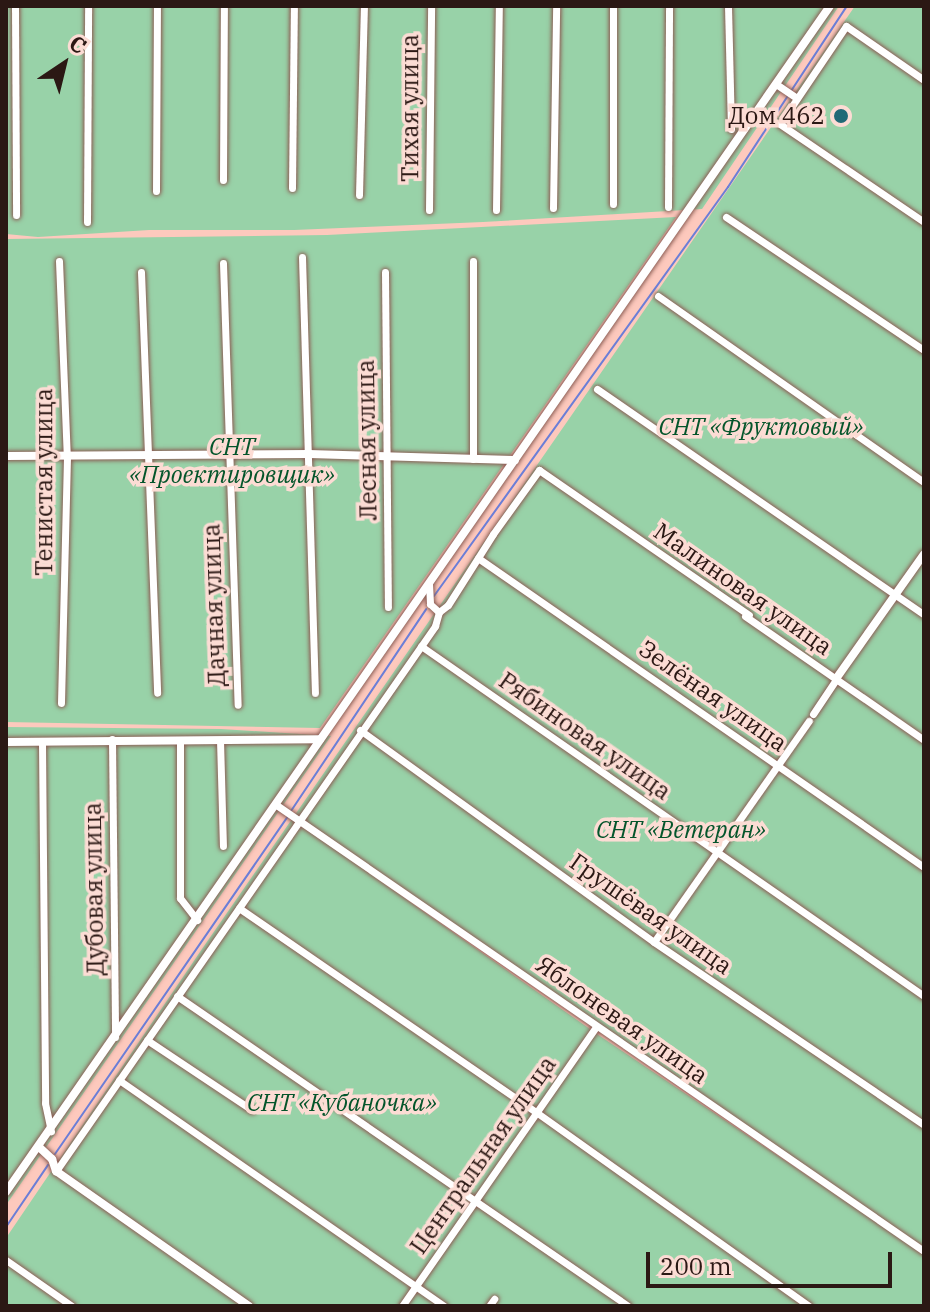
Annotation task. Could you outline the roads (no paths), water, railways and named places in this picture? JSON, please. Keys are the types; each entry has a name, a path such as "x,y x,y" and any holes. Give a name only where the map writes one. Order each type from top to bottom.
{"street":[{"path":"15,6 16,215"},
{"path":"87,222 88,6"},
{"path":"156,191 157,6"},
{"path":"223,180 224,6"},
{"path":"292,188 294,6"},
{"path":"359,195 364,6"},
{"name":"Тихая улица","path":"429,210 431,6"},
{"path":"496,210 499,6"},
{"path":"553,208 556,6"},
{"path":"613,6 613,204"},
{"path":"668,207 669,6"},
{"path":"728,6 731,129"},
{"path":"6,1192 115,1039 828,6"},
{"path":"924,80 846,26 792,95 780,124 924,222"},
{"path":"776,84 792,95"},
{"path":"726,217 924,350"},
{"path":"302,257 315,693"},
{"name":"Тенистая улица","path":"59,261 67,457 61,703"},
{"path":"473,261 473,459"},
{"name":"Дачная улица","path":"223,263 238,705"},
{"path":"141,272 157,693"},
{"name":"Лесная улица","path":"385,272 388,607"},
{"path":"658,296 924,482"},
{"path":"597,389 924,615"},
{"path":"6,456 309,454 515,460"},
{"path":"56,1171 539,471 749,615"},
{"name":"Малиновая улица","path":"539,471 837,678"},
{"path":"654,942 924,554"},
{"name":"Зелёная улица","path":"478,558 924,867"},
{"path":"430,582 430,604 439,612"},
{"path":"792,644 924,738"},
{"name":"Рябиновая улица","path":"421,646 924,996"},
{"name":"Грушёвая улица","path":"360,730 654,942 924,1125"},
{"name":"Дубовая улица","path":"112,739 115,1039"},
{"path":"6,742 320,739"},
{"path":"180,740 180,898 197,920"},
{"path":"220,740 223,846"},
{"path":"42,742 45,1103 51,1131"},
{"name":"Яблоневая улица","path":"275,804 924,1251"},
{"path":"239,908 536,1112 809,1306"},
{"path":"177,996 628,1306"},
{"name":"Центральная улица","path":"402,1306 596,1027"},
{"path":"147,1040 252,1110"},
{"path":"119,1080 444,1306"},
{"path":"39,1147 52,1159 56,1171 249,1306"},
{"path":"6,1260 72,1306"}],"waterway":[{"path":"434,596 728,187 847,6"},
{"path":"291,811 426,609"},
{"path":"55,1154 288,816"},
{"path":"6,1227 48,1165"}],"place":[{"name":"Дом 462","path":"841,116"}],"park label":[{"name":"СНТ «Фруктовый»","path":"761,427"},
{"name":"СНТ «Проектировщик»","path":"232,461"},
{"name":"СНТ «Ветеран»","path":"681,830"},
{"name":"СНТ «Кубаночка»","path":"342,1103"}]}
